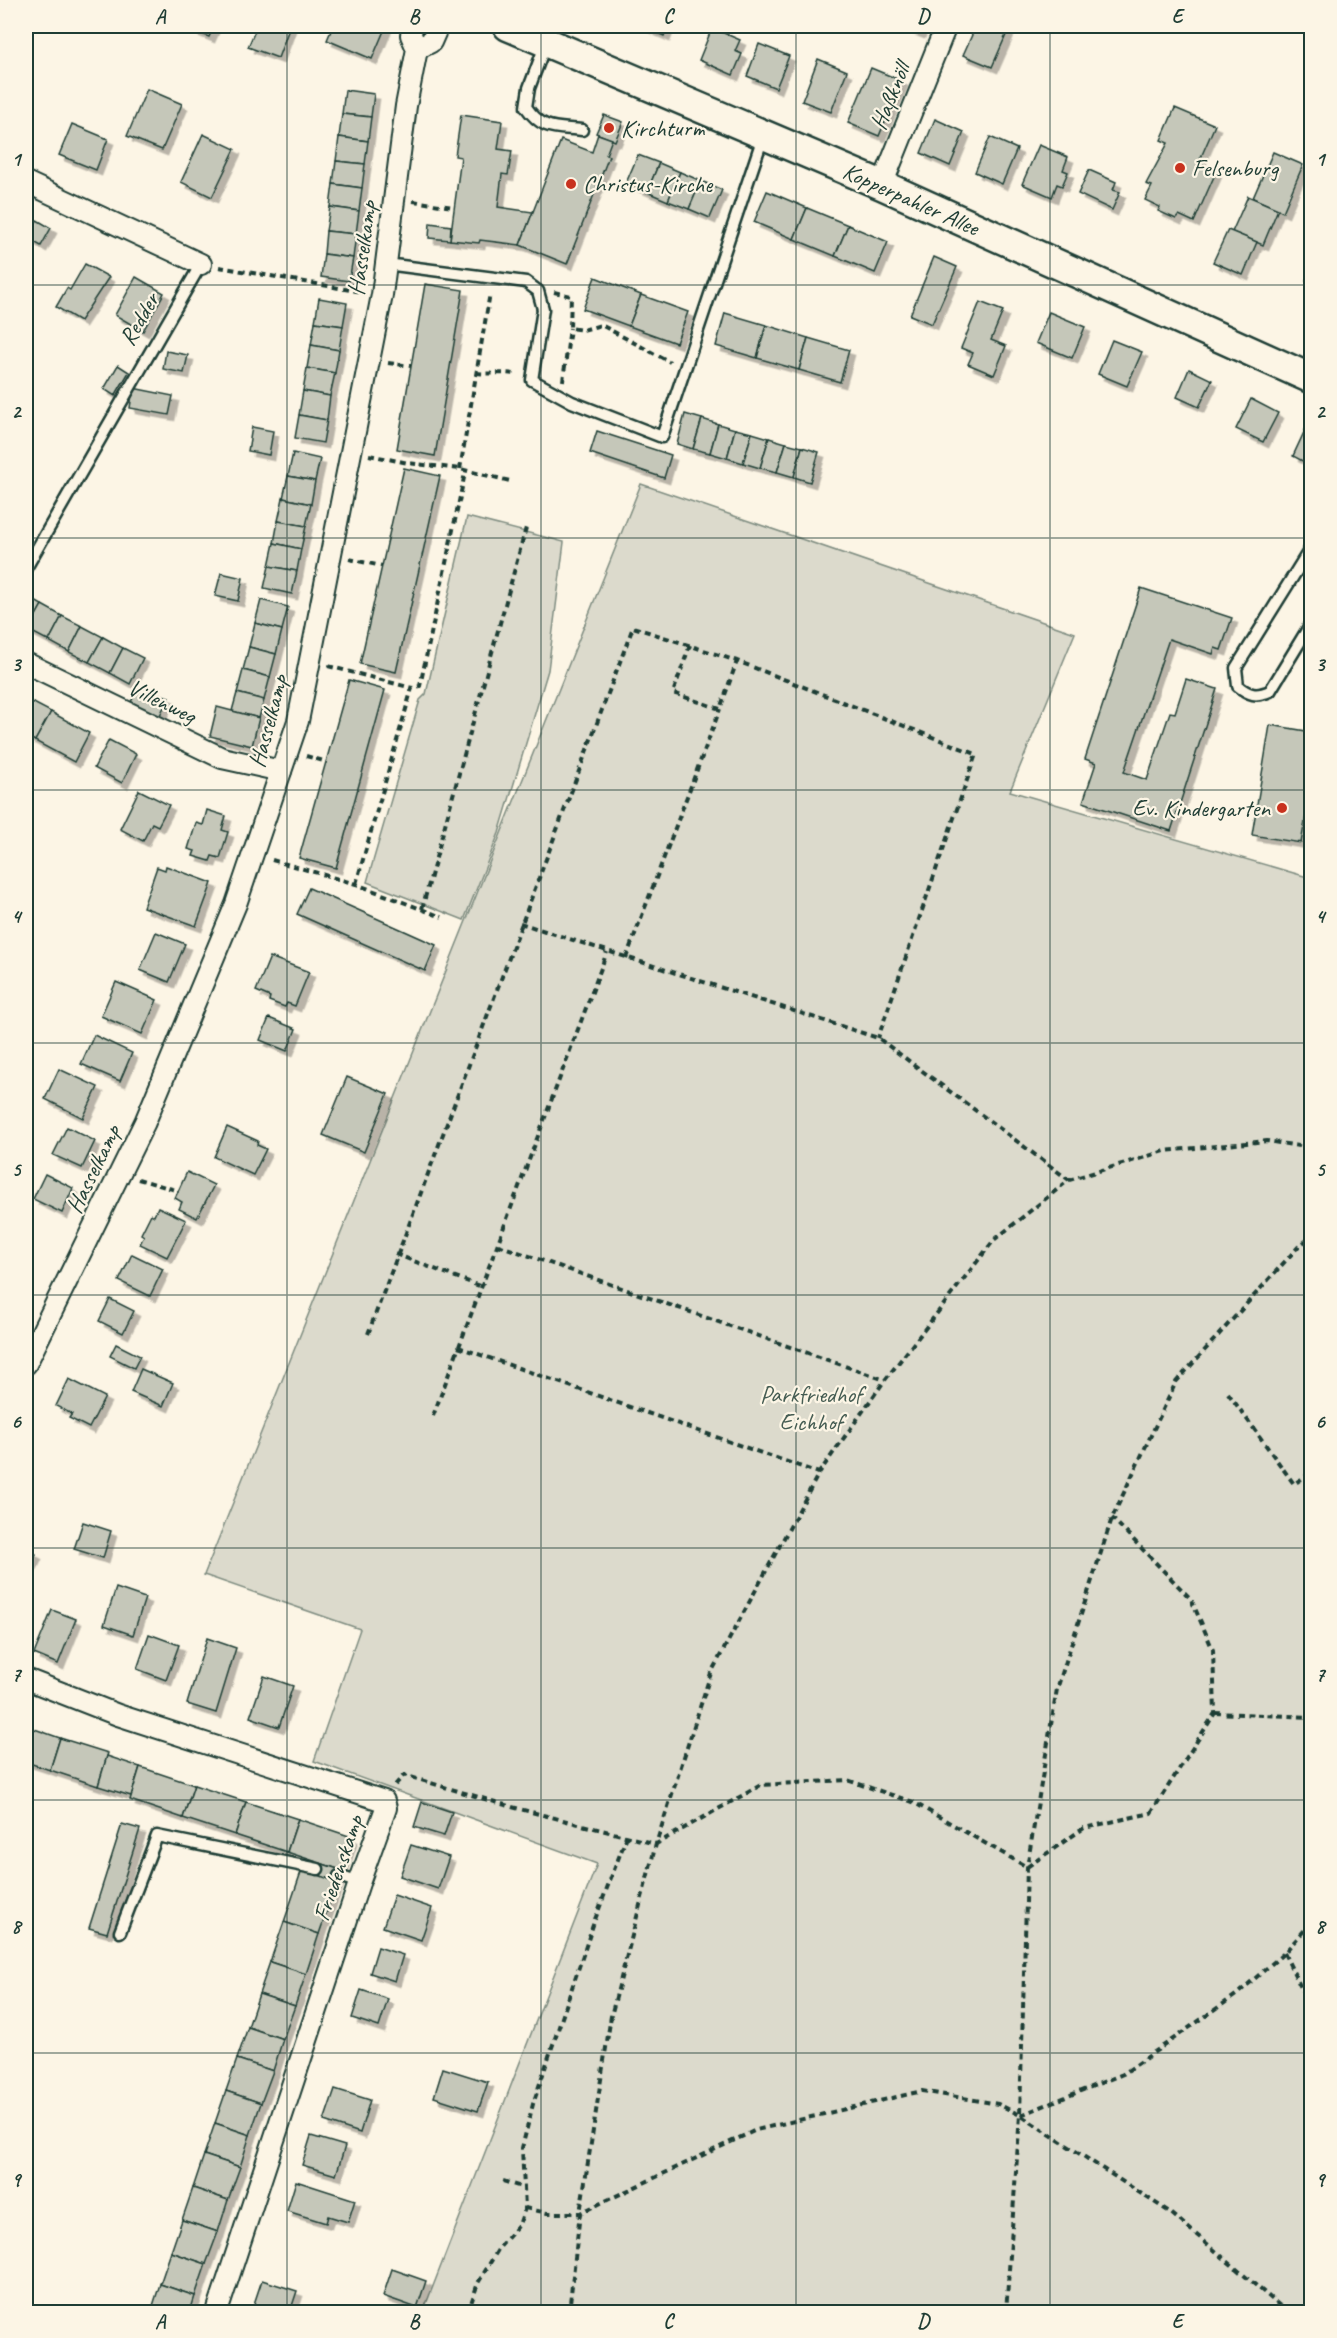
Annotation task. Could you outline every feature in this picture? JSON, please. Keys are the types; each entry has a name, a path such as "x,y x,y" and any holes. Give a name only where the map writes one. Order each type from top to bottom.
{"street":[{"name":"Hasselkamp","path":"26,1364 145,1122 236,904 298,721 382,295 406,106 417,49 411,35 412,26"},
{"path":"417,49 431,42 438,26"},
{"name":"Haßknöll","path":"882,185 946,26"},
{"name":"Kopperpahler Allee","path":"528,32 882,185 1311,379"},
{"path":"26,182 201,264"},
{"name":"Villenweg","path":"26,663 222,758 281,771"},
{"name":"Friedenskamp","path":"26,1679 118,1715 384,1801 386,1808 358,1883 217,2313"}],"lane":[{"path":"528,32 529,88 526,107 536,120 551,128 582,130"},
{"path":"386,264 526,282 538,291 543,309 532,380 557,394 662,436 764,134"},
{"name":"Redder","path":"26,568 201,264"},
{"path":"1311,546 1236,668 1238,686 1249,694 1261,695 1270,691 1311,622"},
{"path":"120,1932 157,1836 318,1869"},
{"path":"339,1876 358,1883"}],"path":[{"path":"395,199 453,207"},
{"path":"201,264 382,295"},
{"path":"460,470 492,278"},
{"path":"538,291 571,296 566,368 557,394"},
{"path":"570,328 583,330 602,326 684,370"},
{"path":"476,373 492,375 506,371 532,380"},
{"path":"351,451 510,481"},
{"path":"310,661 412,688 420,686 465,472"},
{"path":"422,909 527,524"},
{"path":"331,554 381,566"},
{"path":"368,1334 395,1254 633,627 737,661 976,754 878,1038"},
{"path":"690,645 673,693 720,709"},
{"path":"626,958 737,661"},
{"path":"356,884 412,688"},
{"path":"254,855 356,884 442,917"},
{"path":"520,923 878,1038 1069,1180"},
{"path":"433,1416 607,952"},
{"path":"569,2313 580,2213 611,2016 656,1844 711,1673 819,1473 885,1380 994,1240 1069,1180 1165,1152 1267,1141 1311,1148"},
{"path":"145,1182 162,1184 179,1191"},
{"path":"1006,2313 1020,2115 1027,1867 1057,1689 1112,1518 1176,1382 1298,1246 1311,1236"},
{"path":"498,1245 885,1380"},
{"path":"395,1254 482,1287"},
{"path":"458,1347 819,1473"},
{"path":"1228,1393 1294,1484 1311,1472"},
{"path":"1027,1867 1084,1828 1151,1814 1215,1713 1213,1650 1191,1599 1112,1518"},
{"path":"1215,1713 1311,1717"},
{"path":"384,1801 404,1775 512,1807 656,1844 761,1785 847,1780 913,1802 1027,1867"},
{"path":"468,2313 478,2283 499,2248 519,2224 525,2208 522,2148 533,2104 580,1961 627,1836"},
{"path":"1020,2115 1123,2074 1236,1995 1284,1953 1311,1922"},
{"path":"1284,1953 1311,2010"},
{"path":"525,2208 547,2213 580,2213 756,2130 922,2091 998,2104 1020,2115 1171,2213 1287,2313"},
{"path":"503,2181 525,2188"},
{"path":"1306,2313 1311,2305"}],"green space":[{"name":"Parkfriedhof Eichhof","path":"641,484 1075,633 1010,791 1311,878 1311,2312 423,2312 597,1864 314,1761 360,1629 204,1575"},
{"path":"467,517 564,542 548,670 499,833 464,920 367,882 420,700 426,694"}],"building":[{"path":"183,26 214,26 209,37"},
{"path":"257,26 290,26 278,58 248,47"},
{"path":"333,26 386,26 372,59 327,40"},
{"path":"641,26 668,26 664,36"},
{"path":"901,26 922,26 919,33"},
{"path":"976,26 1010,26 992,67 963,55"},
{"path":"712,28 740,40 735,51 742,54 733,75 699,60"},
{"path":"759,44 789,56 776,88 747,76"},
{"path":"818,59 847,71 831,112 802,101"},
{"path":"871,68 902,81 879,136 848,123"},
{"path":"147,89 182,104 162,150 127,136"},
{"path":"345,90 374,94 371,117 342,114"},
{"name":"Felsenburg","path":"1175,108 1215,125 1198,164 1216,172 1194,222 1179,215 1176,219 1158,211 1160,207 1145,200 1152,186 1146,184 1168,143 1161,140"},
{"path":"342,114 371,117 368,141 339,137"},
{"path":"461,115 502,121 498,149 512,151 508,175 502,174 498,207 533,212 520,245 480,240 479,243 450,240 461,157 455,156"},
{"name":"Kirchturm","path":"604,115 623,122 615,141 596,133"},
{"path":"935,119 964,132 950,166 921,153"},
{"path":"72,124 108,139 96,170 59,155"},
{"path":"203,134 235,149 212,197 181,182"},
{"name":"Christus-Kirche","path":"598,134 612,139 606,155 609,156 567,264 520,245 561,140 592,152"},
{"path":"339,137 368,141 365,164 336,161"},
{"path":"990,137 1017,149 1002,184 975,172"},
{"path":"1039,145 1068,157 1063,170 1068,172 1062,186 1057,184 1052,197 1022,184"},
{"path":"1273,152 1303,165 1283,212 1253,198"},
{"path":"638,155 659,163 647,192 626,183"},
{"path":"336,161 365,164 362,188 333,184"},
{"path":"659,163 680,172 668,201 647,192"},
{"path":"1089,170 1116,182 1113,190 1120,192 1112,210 1078,194"},
{"path":"680,172 701,181 689,209 668,201"},
{"path":"701,181 722,190 710,218 689,209"},
{"path":"333,184 362,188 359,211 330,207"},
{"path":"767,191 807,208 794,239 754,222"},
{"path":"1248,196 1278,209 1263,245 1232,232"},
{"path":"330,207 359,211 356,234 326,231"},
{"path":"807,208 848,225 835,256 794,239"},
{"path":"37,220 51,228 41,246 27,238"},
{"path":"430,223 451,226 450,240 429,238"},
{"path":"848,225 888,242 875,273 835,256"},
{"path":"1228,230 1257,242 1243,275 1213,262"},
{"path":"326,231 356,234 353,258 324,254"},
{"path":"324,254 353,258 349,281 321,277"},
{"path":"934,257 957,267 932,324 910,315"},
{"path":"85,264 109,277 80,321 56,307 67,288 70,290"},
{"path":"1312,270 1312,284 1306,281"},
{"path":"136,277 164,293 143,331 115,315"},
{"path":"595,277 641,295 629,326 583,309"},
{"path":"425,284 463,290 435,456 397,449"},
{"path":"641,295 688,312 676,343 629,326"},
{"path":"319,298 347,303 343,326 315,322"},
{"path":"980,302 1003,311 991,340 1006,346 994,375 968,364 973,353 961,348"},
{"path":"1049,312 1085,327 1072,358 1036,343"},
{"path":"725,313 766,325 757,358 716,346"},
{"path":"315,322 343,326 339,350 311,345"},
{"path":"766,325 808,338 799,370 757,358"},
{"path":"808,338 849,350 840,382 799,370"},
{"path":"1112,340 1142,352 1127,386 1098,374"},
{"path":"311,345 339,350 335,373 307,368"},
{"path":"166,351 188,355 184,373 163,369"},
{"path":"118,365 129,372 115,396 104,389"},
{"path":"307,368 335,373 330,396 303,391"},
{"path":"1189,369 1212,380 1199,407 1177,397"},
{"path":"133,388 173,396 169,415 130,408"},
{"path":"303,391 330,396 327,420 299,415"},
{"path":"1251,399 1278,413 1263,442 1236,429"},
{"path":"685,414 702,419 693,449 677,444"},
{"path":"299,415 327,420 323,443 295,438"},
{"path":"702,419 718,424 710,453 693,449"},
{"path":"718,424 735,429 727,458 710,453"},
{"path":"252,427 273,431 269,455 248,451"},
{"path":"1306,428 1312,431 1312,466 1293,456"},
{"path":"735,429 752,433 743,463 727,458"},
{"path":"597,431 671,455 664,478 590,453"},
{"path":"752,433 769,438 760,468 743,463"},
{"path":"769,438 786,443 777,472 760,468"},
{"path":"786,443 802,447 794,477 777,472"},
{"path":"802,447 819,452 810,482 794,477"},
{"path":"293,453 320,459 315,481 288,476"},
{"path":"404,468 440,476 396,672 360,664"},
{"path":"288,476 315,481 311,504 283,498"},
{"path":"283,498 311,504 306,526 278,521"},
{"path":"278,521 306,526 301,549 274,543"},
{"path":"274,543 301,549 297,571 269,566"},
{"path":"269,566 297,571 292,594 264,588"},
{"path":"221,573 243,578 238,601 215,596"},
{"path":"1141,588 1232,618 1221,650 1215,648 1213,654 1169,639 1124,772 1147,780 1170,712 1175,713 1186,679 1217,689 1171,831 1083,802 1096,763 1085,759"},
{"path":"26,596 42,605 28,630 26,629"},
{"path":"261,600 288,607 282,630 255,623"},
{"path":"42,605 62,616 49,641 28,630"},
{"path":"62,616 82,626 69,652 49,641"},
{"path":"255,623 282,630 276,654 249,647"},
{"path":"82,626 103,637 89,662 69,652"},
{"path":"103,637 123,648 110,673 89,662"},
{"path":"249,647 276,654 270,677 243,670"},
{"path":"123,648 143,658 130,684 110,673"},
{"path":"243,670 270,677 264,700 237,693"},
{"path":"349,680 385,690 336,868 299,858"},
{"path":"138,688 169,697 159,717 131,702"},
{"path":"237,693 264,700 259,718 232,711"},
{"path":"26,699 51,712 35,741 26,736"},
{"path":"217,707 259,718 252,746 210,736"},
{"path":"51,712 89,733 74,762 35,741"},
{"name":"Ev. Kindergarten","path":"1270,725 1312,732 1312,782 1301,843 1252,835"},
{"path":"109,740 136,754 122,783 94,768"},
{"path":"139,790 169,805 158,826 152,823 143,841 120,829"},
{"path":"207,810 226,816 222,830 228,832 220,858 212,856 210,861 193,856 195,851 188,849 196,823 203,825"},
{"path":"166,866 212,883 196,926 143,907 157,867 165,870"},
{"path":"309,888 436,945 425,971 297,914"},
{"path":"156,932 185,944 169,982 140,970"},
{"path":"270,957 309,972 295,1006 287,1003 285,1007 269,1001 270,997 256,991"},
{"path":"116,982 157,1000 142,1034 101,1016"},
{"path":"269,1018 296,1029 287,1051 260,1040"},
{"path":"94,1035 132,1053 120,1081 81,1064"},
{"path":"59,1069 98,1087 83,1118 45,1099"},
{"path":"347,1077 388,1094 364,1152 323,1135"},
{"path":"67,1127 95,1141 82,1168 53,1155"},
{"path":"227,1127 258,1141 257,1145 266,1149 253,1175 214,1157"},
{"path":"187,1172 214,1185 197,1218 179,1209 182,1202 175,1198"},
{"path":"45,1174 73,1188 62,1213 33,1199"},
{"path":"158,1207 186,1220 167,1257 140,1244 144,1236 141,1234 151,1214 154,1216"},
{"path":"132,1254 163,1269 150,1296 119,1281"},
{"path":"110,1299 134,1311 123,1333 99,1321"},
{"path":"116,1344 140,1356 134,1368 110,1356"},
{"path":"141,1369 173,1383 163,1406 131,1392"},
{"path":"69,1379 105,1397 89,1428 69,1418 72,1414 56,1406"},
{"path":"83,1522 111,1531 103,1558 74,1549"},
{"path":"26,1549 36,1554 26,1575"},
{"path":"116,1588 145,1598 133,1635 104,1625"},
{"path":"52,1610 76,1619 58,1664 34,1654"},
{"path":"149,1634 179,1645 166,1680 137,1669"},
{"path":"207,1638 236,1648 216,1713 187,1704"},
{"path":"264,1676 293,1686 279,1727 250,1717"},
{"path":"26,1726 60,1738 50,1770 26,1762"},
{"path":"60,1738 108,1753 98,1786 50,1770"},
{"path":"107,1756 140,1767 131,1796 98,1786"},
{"path":"140,1767 194,1785 183,1818 130,1800"},
{"path":"194,1785 246,1802 235,1835 183,1818"},
{"path":"246,1802 298,1819 287,1852 235,1835"},
{"path":"422,1802 452,1812 444,1836 414,1827"},
{"path":"298,1819 352,1837 341,1870 287,1852"},
{"path":"122,1824 140,1829 107,1933 89,1928"},
{"path":"411,1845 449,1857 438,1889 400,1876"},
{"path":"320,1863 341,1870 337,1882 316,1874"},
{"path":"302,1869 337,1882 319,1934 284,1922"},
{"path":"394,1895 432,1908 421,1940 383,1927"},
{"path":"284,1922 319,1934 306,1974 270,1962"},
{"path":"378,1947 403,1955 395,1981 370,1973"},
{"path":"270,1962 306,1974 295,2006 259,1994"},
{"path":"361,1990 388,1999 379,2027 352,2018"},
{"path":"259,1994 295,2006 283,2039 248,2027"},
{"path":"248,2027 283,2039 273,2071 237,2059"},
{"path":"237,2059 273,2071 261,2103 226,2091"},
{"path":"443,2068 488,2082 478,2111 434,2097"},
{"path":"335,2089 370,2100 360,2133 324,2121"},
{"path":"226,2091 261,2103 250,2135 215,2123"},
{"path":"215,2123 250,2135 240,2167 204,2155"},
{"path":"311,2136 345,2146 336,2175 302,2165"},
{"path":"204,2155 240,2167 228,2200 193,2188"},
{"path":"296,2181 355,2200 348,2222 328,2216 326,2223 287,2211"},
{"path":"193,2188 228,2200 218,2232 182,2220"},
{"path":"182,2220 218,2232 206,2264 171,2252"},
{"path":"171,2252 206,2264 195,2296 160,2284"},
{"path":"392,2269 426,2281 417,2308 383,2296"},
{"path":"262,2280 297,2291 290,2312 272,2312 253,2307"},
{"path":"160,2284 195,2296 190,2312 151,2312"}],"place":[{"name":"Kirchturm","path":"609,128"},
{"name":"Felsenburg","path":"1180,168"},
{"name":"Christus-Kirche","path":"571,184"},
{"name":"Ev. Kindergarten","path":"1282,808"}]}
